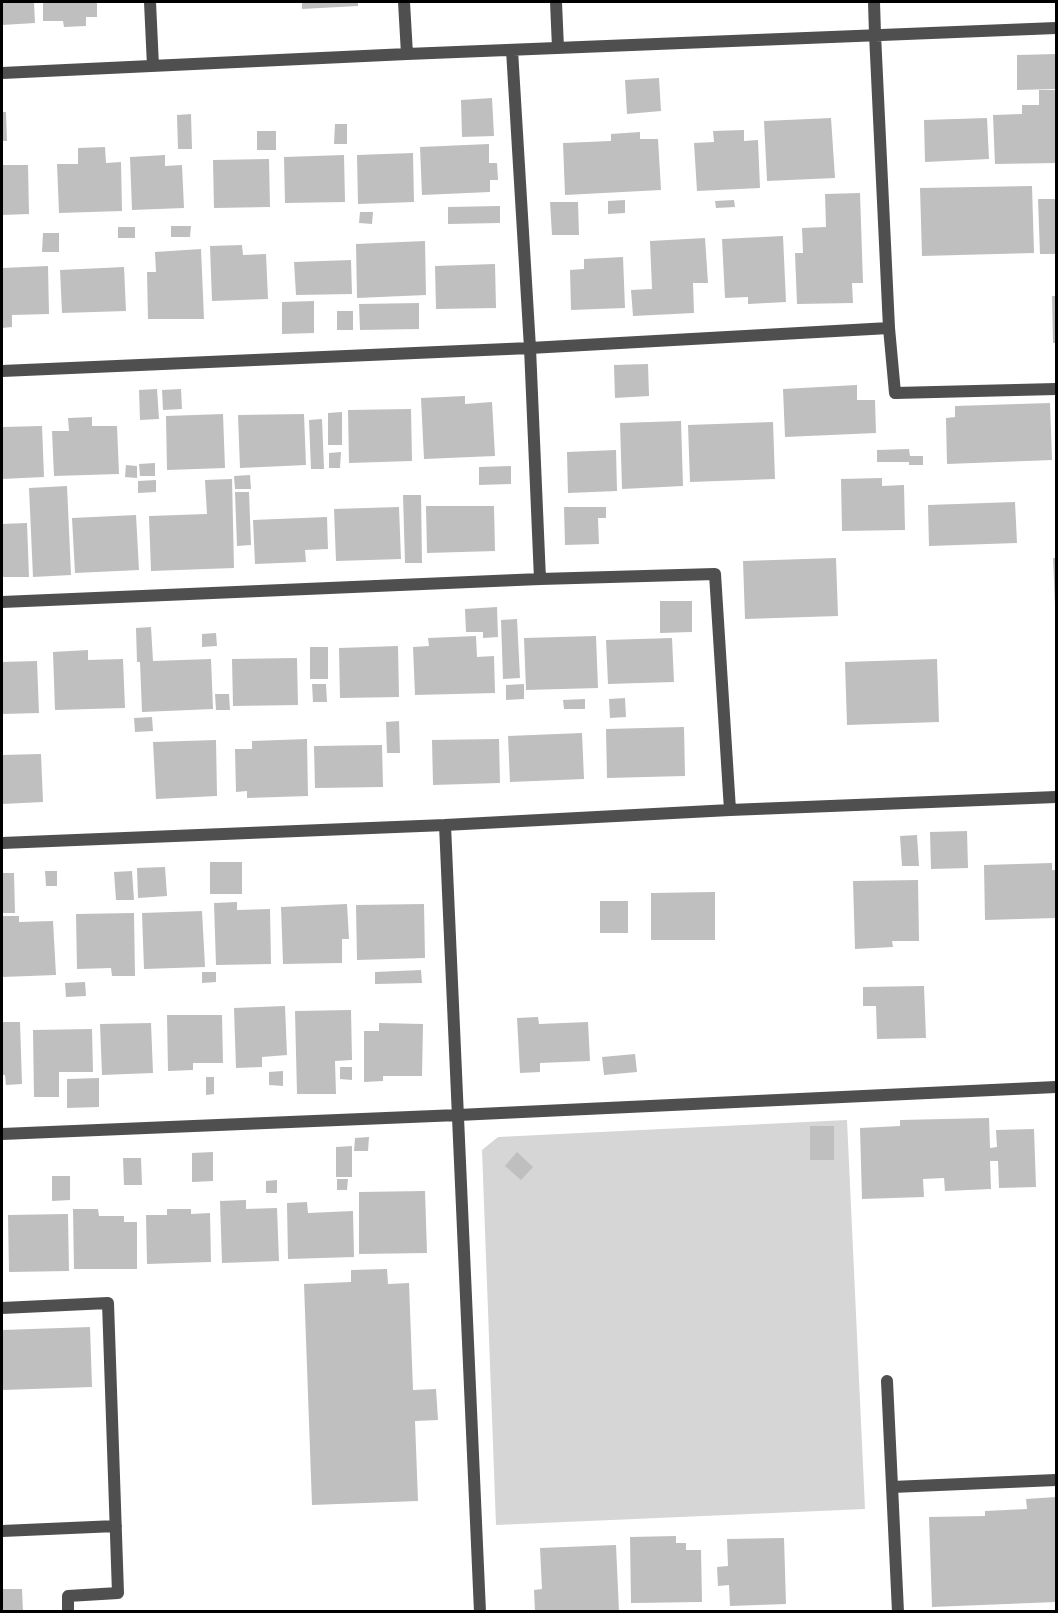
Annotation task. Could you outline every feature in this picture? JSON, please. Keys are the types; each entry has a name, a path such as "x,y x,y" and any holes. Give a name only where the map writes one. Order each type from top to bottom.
{"street":[{"path":"150,2 153,66"},
{"path":"404,2 406,54"},
{"path":"556,2 558,48"},
{"path":"874,2 889,328 895,393 1056,389"},
{"path":"2,73 1056,28"},
{"path":"512,50 530,348 540,579"},
{"path":"2,371 530,348 889,328"},
{"path":"2,602 540,579 715,574 730,810"},
{"path":"2,843 1056,797"},
{"path":"445,825 480,1611"},
{"path":"2,1134 1056,1087"},
{"path":"2,1308 108,1303 118,1593 68,1596 68,1611"},
{"path":"887,1381 898,1611"},
{"path":"892,1487 1056,1480"},
{"path":"2,1531 116,1526"}],"shaded area":[{"path":"847,1120 865,1509 496,1525 482,1150 498,1137"}],"building":[{"path":"2,2 34,2 35,23 2,25"},
{"path":"43,2 97,2 97,17 86,17 86,26 64,27 63,21 43,21"},
{"path":"302,2 358,2 358,6 302,9"},
{"path":"1056,54 1056,89 1017,90 1017,55"},
{"path":"659,78 661,111 627,114 625,80"},
{"path":"1039,90 1056,90 1056,163 995,164 993,115 1022,114 1022,105 1039,105"},
{"path":"492,98 494,136 462,137 461,100"},
{"path":"2,112 6,112 7,141 2,141"},
{"path":"191,114 192,149 178,149 177,115"},
{"path":"831,118 835,178 767,181 764,121"},
{"path":"987,118 989,159 925,162 924,120"},
{"path":"335,124 347,124 347,144 334,144"},
{"path":"744,130 744,141 758,140 760,188 697,191 694,143 714,142 713,131"},
{"path":"257,131 276,131 276,150 257,150"},
{"path":"640,132 640,139 658,139 661,190 565,195 563,143 611,141 611,134"},
{"path":"489,144 489,163 497,163 498,180 490,180 490,192 422,195 420,147"},
{"path":"105,147 106,163 121,162 122,211 59,213 57,164 78,164 78,148"},
{"path":"413,153 414,202 358,204 357,155"},
{"path":"165,155 165,166 182,165 184,208 132,210 130,157"},
{"path":"344,155 345,202 285,203 284,157"},
{"path":"269,159 270,207 214,208 213,160"},
{"path":"2,165 28,165 29,214 2,215"},
{"path":"1032,186 1034,253 922,256 920,188"},
{"path":"860,193 863,283 852,283 853,303 797,304 795,253 803,253 802,228 826,227 825,194"},
{"path":"1038,199 1056,199 1056,254 1040,254"},
{"path":"625,200 625,213 608,214 608,201"},
{"path":"734,200 735,207 716,208 715,201"},
{"path":"550,202 578,202 579,235 552,235"},
{"path":"500,206 500,223 448,224 448,207"},
{"path":"360,212 373,212 372,224 359,223"},
{"path":"171,226 191,226 190,237 171,237"},
{"path":"118,227 135,227 135,238 118,238"},
{"path":"43,233 59,233 59,252 42,252"},
{"path":"783,236 786,302 748,304 748,297 725,298 722,239"},
{"path":"705,238 708,283 693,283 694,313 633,316 631,290 652,289 650,241"},
{"path":"425,241 426,295 357,298 356,244"},
{"path":"242,245 243,255 266,254 268,299 212,301 210,246"},
{"path":"201,249 204,319 148,319 147,272 156,272 155,252"},
{"path":"623,257 625,308 571,310 570,270 584,269 584,259"},
{"path":"351,260 352,294 296,295 294,262"},
{"path":"495,264 496,308 436,309 435,266"},
{"path":"48,266 49,314 12,315 12,327 2,328 2,268"},
{"path":"124,267 126,311 62,313 60,270"},
{"path":"1052,296 1056,296 1056,343 1053,343"},
{"path":"314,301 314,333 282,334 282,302"},
{"path":"419,303 419,329 360,330 359,304"},
{"path":"337,311 353,311 353,330 337,330"},
{"path":"648,364 649,396 615,398 614,365"},
{"path":"857,385 857,400 875,400 876,433 785,437 783,389"},
{"path":"157,389 159,419 140,420 139,390"},
{"path":"181,389 182,409 163,410 162,390"},
{"path":"465,396 465,404 492,402 495,456 424,459 421,398"},
{"path":"1050,403 1052,460 947,464 946,418 955,417 955,406"},
{"path":"411,409 412,461 349,463 348,410"},
{"path":"342,412 342,445 328,445 328,413"},
{"path":"223,414 225,468 167,470 166,416"},
{"path":"304,414 306,465 240,468 238,415"},
{"path":"92,417 92,426 117,426 119,474 54,476 52,431 69,431 68,418"},
{"path":"322,419 324,469 311,469 309,420"},
{"path":"681,421 683,486 622,489 620,423"},
{"path":"773,422 775,479 690,482 688,425"},
{"path":"42,426 44,477 2,479 2,427"},
{"path":"909,449 910,456 923,456 923,465 909,465 909,462 877,462 877,450"},
{"path":"616,450 617,491 568,493 567,452"},
{"path":"341,452 340,468 329,468 329,453"},
{"path":"155,463 155,476 140,476 139,464"},
{"path":"126,465 137,466 137,478 125,477"},
{"path":"511,466 511,484 479,485 479,467"},
{"path":"250,475 251,489 235,489 234,476"},
{"path":"882,478 882,486 904,485 905,530 842,531 841,479"},
{"path":"232,479 234,568 151,571 149,516 207,514 205,480"},
{"path":"156,480 156,492 138,493 138,481"},
{"path":"67,486 71,575 33,577 29,488"},
{"path":"235,492 249,492 251,545 237,546"},
{"path":"403,495 421,495 422,563 405,563"},
{"path":"1015,502 1017,543 929,546 928,505"},
{"path":"426,506 494,506 495,551 427,553"},
{"path":"399,507 401,559 336,561 334,509"},
{"path":"564,507 606,507 606,518 598,518 599,544 565,545"},
{"path":"136,515 139,570 75,573 72,518"},
{"path":"327,517 328,549 305,550 306,562 255,564 253,520"},
{"path":"27,523 29,577 2,577 2,524"},
{"path":"836,558 838,616 745,619 743,561"},
{"path":"1053,558 1056,558 1056,605 1055,605"},
{"path":"660,601 692,601 692,632 660,633"},
{"path":"497,607 498,637 483,638 483,632 466,632 465,609"},
{"path":"517,619 520,678 503,679 501,620"},
{"path":"151,627 153,661 211,659 213,709 142,712 136,628"},
{"path":"216,633 217,646 202,647 202,634"},
{"path":"476,636 477,657 494,656 495,693 415,695 413,647 429,646 428,638"},
{"path":"596,636 598,688 526,690 524,638"},
{"path":"672,638 674,682 608,684 606,640"},
{"path":"398,646 399,697 340,698 339,648"},
{"path":"310,647 328,647 328,679 310,679"},
{"path":"88,650 88,660 123,659 125,708 55,710 53,652"},
{"path":"297,658 298,705 233,706 232,659"},
{"path":"937,659 939,722 847,725 845,662"},
{"path":"37,661 39,713 2,714 2,662"},
{"path":"312,684 326,684 327,702 313,702"},
{"path":"524,684 524,699 506,700 506,685"},
{"path":"215,694 229,694 230,710 216,710"},
{"path":"625,698 626,717 610,718 609,699"},
{"path":"585,699 585,709 564,709 563,700"},
{"path":"152,717 153,731 135,732 134,718"},
{"path":"399,721 400,753 387,753 386,722"},
{"path":"684,727 685,776 607,778 606,729"},
{"path":"582,733 584,779 510,782 508,736"},
{"path":"307,739 308,796 247,798 247,791 236,792 235,749 252,749 252,741"},
{"path":"499,739 500,783 433,785 432,740"},
{"path":"216,740 217,796 156,799 153,742"},
{"path":"382,745 383,787 315,788 314,746"},
{"path":"41,754 43,802 2,804 2,755"},
{"path":"967,831 968,868 931,869 930,832"},
{"path":"917,835 919,866 902,866 900,836"},
{"path":"210,862 242,862 242,894 210,894"},
{"path":"1052,863 1052,870 1056,870 1056,918 985,920 984,865"},
{"path":"165,867 167,896 138,898 137,868"},
{"path":"45,871 57,871 57,886 46,886"},
{"path":"132,871 134,900 116,900 114,872"},
{"path":"2,873 14,873 15,913 2,913"},
{"path":"918,880 919,941 892,941 893,947 855,949 853,881"},
{"path":"715,892 715,940 651,940 651,893"},
{"path":"600,901 628,901 628,933 600,933"},
{"path":"237,902 237,910 270,909 271,964 216,965 214,903"},
{"path":"347,904 349,939 342,939 342,963 283,964 281,907"},
{"path":"424,904 425,958 357,960 356,905"},
{"path":"202,911 205,967 144,969 142,913"},
{"path":"134,913 135,976 112,976 111,968 77,969 76,914"},
{"path":"2,916 19,916 19,922 53,921 56,975 2,977"},
{"path":"421,970 422,983 375,984 375,972"},
{"path":"202,972 216,972 216,982 202,983"},
{"path":"85,982 86,996 66,997 65,983"},
{"path":"924,986 926,1038 877,1039 876,1006 863,1006 863,987"},
{"path":"285,1006 287,1055 262,1057 262,1067 236,1068 234,1008"},
{"path":"351,1010 352,1060 335,1061 336,1094 297,1094 295,1011"},
{"path":"167,1015 222,1015 223,1063 193,1063 193,1070 168,1071"},
{"path":"538,1017 539,1024 588,1022 590,1061 540,1063 540,1072 520,1073 517,1018"},
{"path":"2,1022 20,1022 22,1084 6,1085 5,1075 2,1075"},
{"path":"151,1023 153,1073 102,1075 100,1024"},
{"path":"379,1023 423,1024 422,1076 383,1076 383,1081 364,1082 364,1031 379,1031"},
{"path":"92,1029 93,1072 59,1072 59,1097 34,1097 33,1030"},
{"path":"635,1054 637,1072 604,1075 602,1057"},
{"path":"340,1067 352,1067 352,1080 340,1079"},
{"path":"283,1071 283,1086 269,1085 269,1072"},
{"path":"206,1077 214,1077 214,1094 206,1095"},
{"path":"99,1078 99,1107 67,1108 67,1079"},
{"path":"989,1118 990,1148 997,1147 996,1130 1034,1129 1036,1187 999,1188 998,1161 990,1161 991,1189 945,1191 944,1178 923,1179 924,1197 862,1199 860,1128 900,1126 900,1120"},
{"path":"810,1126 834,1126 834,1160 810,1160"},
{"path":"369,1137 368,1151 354,1151 355,1138"},
{"path":"352,1146 352,1177 336,1177 336,1147"},
{"path":"213,1152 213,1181 192,1182 192,1153"},
{"path":"517,1152 533,1167 521,1180 505,1166"},
{"path":"123,1158 141,1158 142,1185 124,1185"},
{"path":"52,1176 70,1176 70,1200 52,1201"},
{"path":"337,1179 348,1179 347,1190 337,1190"},
{"path":"277,1180 277,1193 266,1193 266,1181"},
{"path":"425,1191 427,1253 359,1254 359,1192"},
{"path":"246,1200 246,1209 277,1208 279,1261 222,1263 220,1201"},
{"path":"307,1202 308,1213 353,1211 354,1257 288,1259 287,1203"},
{"path":"73,1209 98,1209 99,1216 124,1216 124,1222 137,1222 137,1269 74,1269"},
{"path":"167,1209 191,1209 191,1214 210,1213 211,1262 147,1264 146,1215 167,1215"},
{"path":"68,1214 69,1271 9,1272 8,1215"},
{"path":"387,1269 388,1284 409,1283 413,1390 436,1389 438,1420 415,1421 418,1501 312,1505 304,1284 351,1282 351,1270"},
{"path":"90,1327 92,1387 2,1390 2,1330"},
{"path":"1056,1497 1056,1602 932,1607 929,1517 985,1516 985,1511 1027,1509 1026,1499"},
{"path":"676,1536 676,1543 686,1543 686,1550 701,1550 702,1602 631,1603 630,1537"},
{"path":"784,1538 786,1604 730,1606 729,1585 718,1586 717,1567 728,1566 727,1539"},
{"path":"616,1545 619,1612 535,1612 534,1590 542,1589 540,1548"},
{"path":"2,1589 22,1589 23,1612 2,1612"}]}
